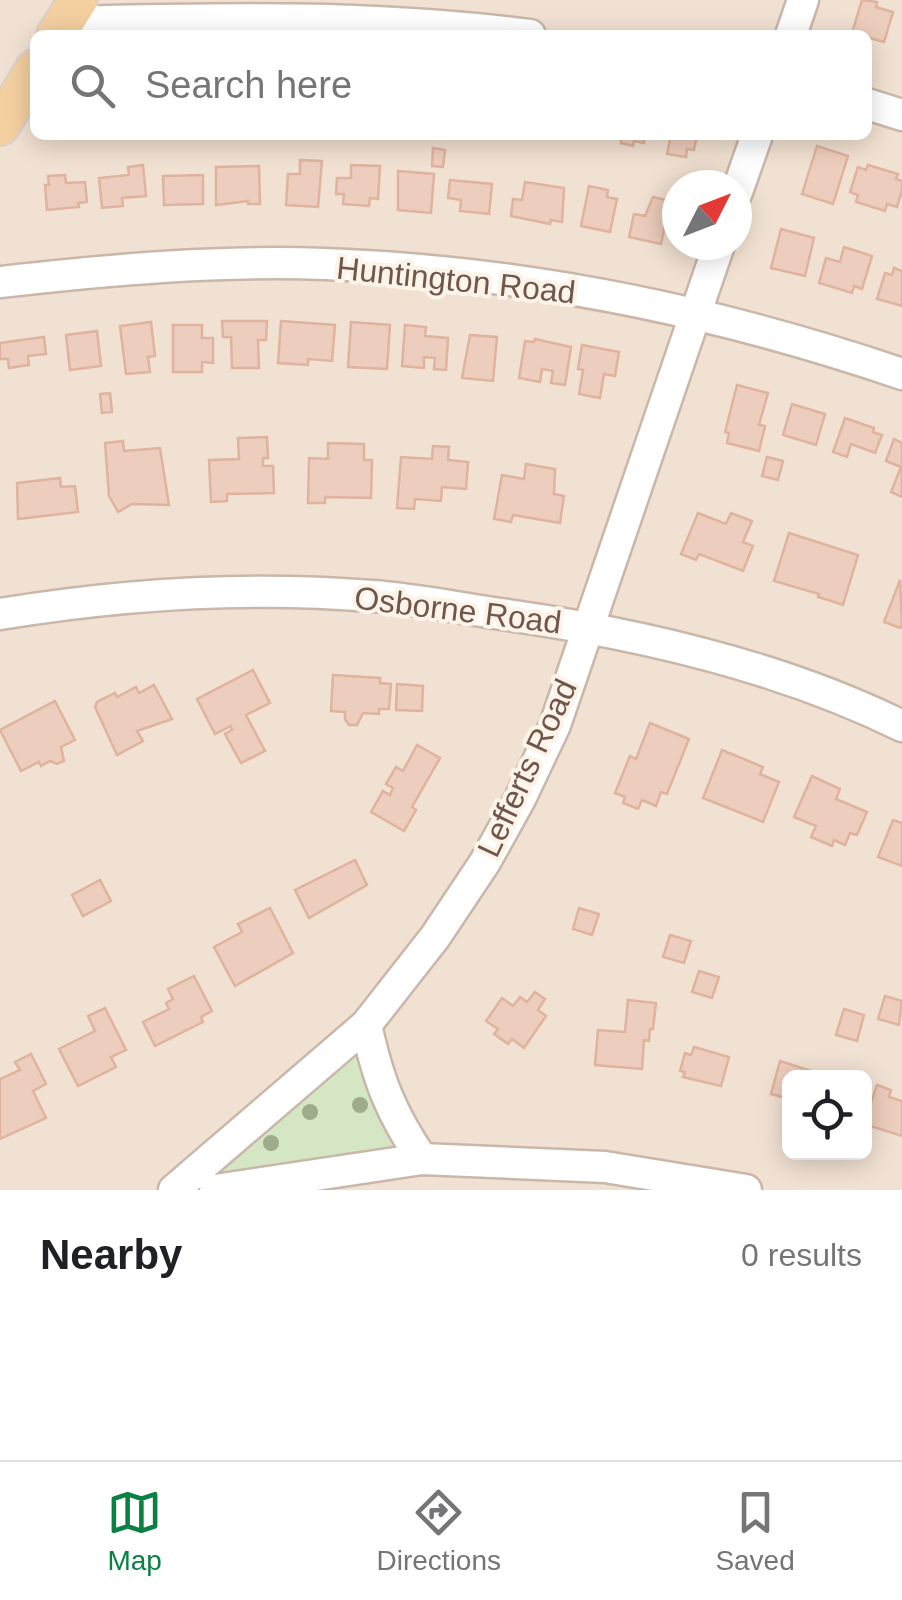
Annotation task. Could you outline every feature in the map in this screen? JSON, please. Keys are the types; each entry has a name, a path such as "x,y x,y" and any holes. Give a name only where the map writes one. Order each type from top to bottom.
{"main road":[{"path":"0,126 30,77"}],"street":[{"path":"793,30 803,0"},
{"path":"66,19 344,18 489,30"},
{"path":"872,106 902,115"},
{"path":"744,170 754,140"},
{"name":"Lefferts Road","path":"174,1190 366,1025 435,937 485,862 555,724 714,260"},
{"name":"Huntington Road","path":"0,282 118,269 224,264 326,264 498,278 695,314 766,331 902,374"},
{"name":"Osborne Road","path":"0,614 169,594 289,592 374,596 634,635 730,661 902,726"},
{"path":"366,1025 376,1070 396,1120 422,1158"},
{"path":"215,1190 422,1158 604,1167 746,1190"}],"shaded area":[{"path":"0,0 902,0 902,1190 0,1190"}],"green space":[{"path":"366,1025 422,1159 205,1190 176,1190"}],"building":[{"path":"862,0 877,2 876,7 893,12 884,42 872,39 872,30 853,30"},
{"path":"621,140 644,140 634,141 633,146"},
{"path":"670,140 696,140 694,150 687,149 686,157 667,154"},
{"path":"817,146 848,156 833,204 802,194"},
{"path":"433,148 445,150 443,167 432,166"},
{"path":"300,160 322,161 318,207 286,205 288,174 300,174"},
{"path":"143,165 146,196 122,198 123,206 102,208 99,178 129,175 128,167"},
{"path":"351,165 380,166 378,199 370,198 369,206 343,204 344,194 336,194 337,178 351,178"},
{"path":"868,165 898,174 896,179 902,181 902,190 897,207 887,204 885,211 856,202 858,195 850,192 858,167 866,170"},
{"path":"259,166 260,204 248,201 216,205 216,167"},
{"path":"398,171 434,174 431,213 398,210"},
{"path":"65,175 66,183 85,182 87,202 78,203 79,207 47,210 48,176"},
{"path":"203,175 203,204 164,205 163,176"},
{"path":"450,180 492,184 489,214 460,211 461,200 448,198"},
{"path":"525,182 564,188 562,222 551,220 550,224 511,216 513,199 522,200"},
{"path":"589,186 608,190 607,197 617,199 610,232 581,226"},
{"path":"653,197 662,199 661,244 629,237 634,214 645,216"},
{"path":"781,229 814,238 805,276 771,268"},
{"path":"844,247 872,256 862,289 854,286 852,293 819,283 826,258 840,262"},
{"path":"894,268 902,271 902,306 877,299 885,273 892,275"},
{"path":"222,321 267,321 266,340 258,340 259,368 232,368 231,337 223,337"},
{"path":"281,321 335,325 332,361 308,359 308,365 278,363"},
{"path":"151,322 155,356 148,357 150,372 126,374 120,326"},
{"path":"351,322 390,325 387,369 348,367"},
{"path":"173,325 202,325 202,338 213,338 213,363 202,362 202,372 173,372"},
{"path":"405,325 426,327 425,336 448,338 446,370 434,369 435,358 424,357 424,368 402,366"},
{"path":"97,331 101,366 70,370 66,335"},
{"path":"470,335 497,337 493,381 462,378"},
{"path":"44,337 46,354 28,356 29,365 9,368 8,359 0,359 0,343"},
{"path":"535,339 571,347 565,385 551,383 553,371 542,369 540,382 519,378 525,341"},
{"path":"582,345 619,352 615,376 604,374 600,398 579,394"},
{"path":"737,385 768,393 759,425 765,426 759,451 727,443 729,433 725,432"},
{"path":"110,393 112,412 102,413 100,394"},
{"path":"792,404 825,414 816,445 783,435"},
{"path":"845,418 874,428 873,432 882,435 875,453 851,444 847,457 833,452"},
{"path":"267,437 268,458 263,458 263,466 273,466 274,493 227,494 227,501 211,502 209,460 239,459 238,438"},
{"path":"894,439 902,443 902,497 891,492 901,467 886,461"},
{"path":"123,441 124,451 160,448 169,505 132,504 118,512 109,496 105,443"},
{"path":"328,443 364,444 364,460 372,460 371,498 325,497 325,503 308,503 309,458 328,459"},
{"path":"433,446 449,447 448,460 468,462 466,489 442,487 441,501 415,499 414,509 397,508 401,457 432,459"},
{"path":"767,457 783,461 778,480 762,476"},
{"path":"526,464 555,469 554,494 564,496 560,523 513,515 511,522 494,519 502,475 524,479"},
{"path":"60,478 61,487 75,486 78,512 18,519 17,483"},
{"path":"698,513 726,524 731,513 752,521 743,542 753,546 743,571 699,554 696,560 681,554"},
{"path":"789,533 858,555 843,605 774,581"},
{"path":"900,580 902,624 900,628 884,622"},
{"path":"253,670 270,703 246,715 265,751 241,763 225,734 232,730 231,726 215,734 197,699"},
{"path":"333,675 380,678 380,683 391,684 389,709 379,709 379,714 363,713 357,725 349,725 345,712 331,711"},
{"path":"397,684 423,686 422,711 396,710"},
{"path":"154,685 172,719 137,731 143,741 117,755 95,707 97,702 115,693 117,697 136,687 139,693"},
{"path":"55,701 75,740 61,747 64,761 41,766 39,762 21,771 0,730"},
{"path":"650,723 689,739 667,794 661,792 656,806 642,800 638,809 623,803 625,797 615,793 630,756 636,759"},
{"path":"417,745 440,758 412,807 416,810 404,831 371,812 383,791 390,795 393,788 386,784 396,767 403,771"},
{"path":"722,750 763,767 760,774 779,782 763,822 703,798"},
{"path":"812,776 840,789 836,799 867,812 857,835 850,833 845,845 834,840 832,846 811,837 816,826 794,817"},
{"path":"893,820 902,823 902,866 878,857"},
{"path":"355,860 367,885 309,918 295,890"},
{"path":"100,880 111,901 83,916 72,895"},
{"path":"270,908 293,953 235,986 214,947 242,932 238,924"},
{"path":"579,908 599,914 592,935 573,929"},
{"path":"670,935 691,941 684,963 663,957"},
{"path":"699,971 719,977 712,998 692,992"},
{"path":"194,976 212,1011 201,1017 203,1022 155,1046 143,1022 169,1009 166,1003 173,999 168,989"},
{"path":"535,992 545,999 538,1010 546,1016 524,1048 512,1039 508,1044 494,1034 498,1029 486,1021 502,998 513,1006 520,997 527,1002"},
{"path":"885,996 902,1001 899,1025 878,1019"},
{"path":"628,1000 656,1003 653,1029 649,1041 644,1040 642,1069 595,1065 598,1030 625,1032"},
{"path":"105,1008 126,1050 111,1057 116,1067 78,1086 59,1049 95,1031 88,1016"},
{"path":"844,1009 864,1015 857,1041 836,1035"},
{"path":"694,1047 729,1057 721,1086 683,1077 685,1072 680,1071 685,1053 691,1055"},
{"path":"31,1054 46,1084 33,1091 46,1118 0,1139 0,1079 20,1070 15,1062"},
{"path":"780,1061 808,1070 782,1070 782,1097 771,1094"},
{"path":"877,1085 891,1090 889,1097 902,1101 902,1136 872,1127 872,1100"}]}
